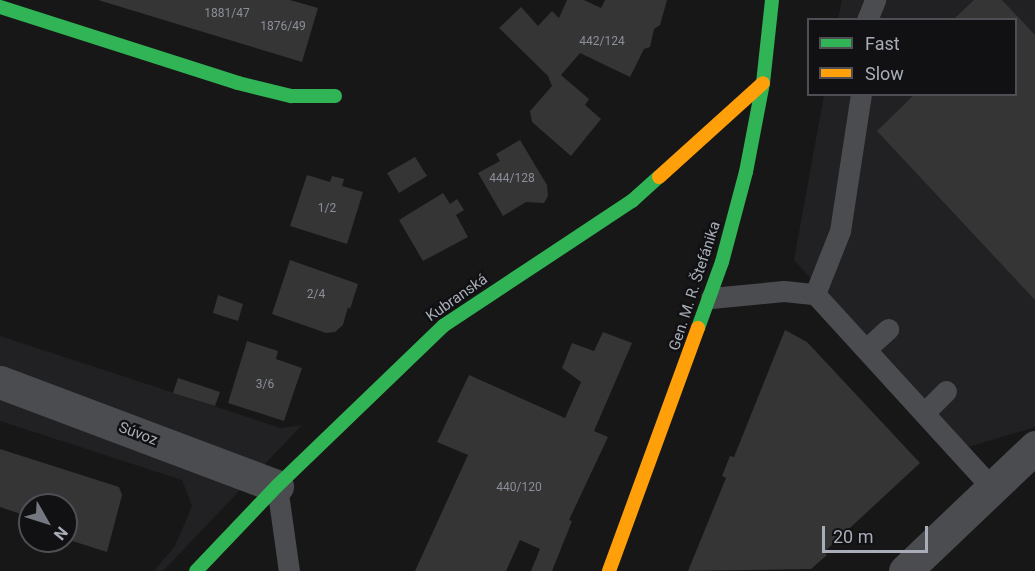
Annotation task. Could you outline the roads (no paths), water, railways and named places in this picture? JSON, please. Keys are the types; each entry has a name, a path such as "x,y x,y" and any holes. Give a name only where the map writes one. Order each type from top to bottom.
{"street":[{"name":"Gen. M. R. Štefánika","path":"609,571 711,298 746,172 763,83 772,0"},
{"path":"0,7 238,83 291,96 335,96"},
{"name":"Kubranská","path":"196,571 277,486 443,326 633,201 763,83"},
{"name":"Súvoz","path":"0,382 277,486"},
{"path":"910,568 1035,447"}],"lane":[{"path":"868,18 875,0"},
{"path":"815,294 840,231 861,96"},
{"path":"815,294 836,274"},
{"path":"711,298 784,291 815,294 992,488"},
{"path":"866,349 888,328"},
{"path":"924,413 946,391"},
{"path":"277,486 289,571"}]}
